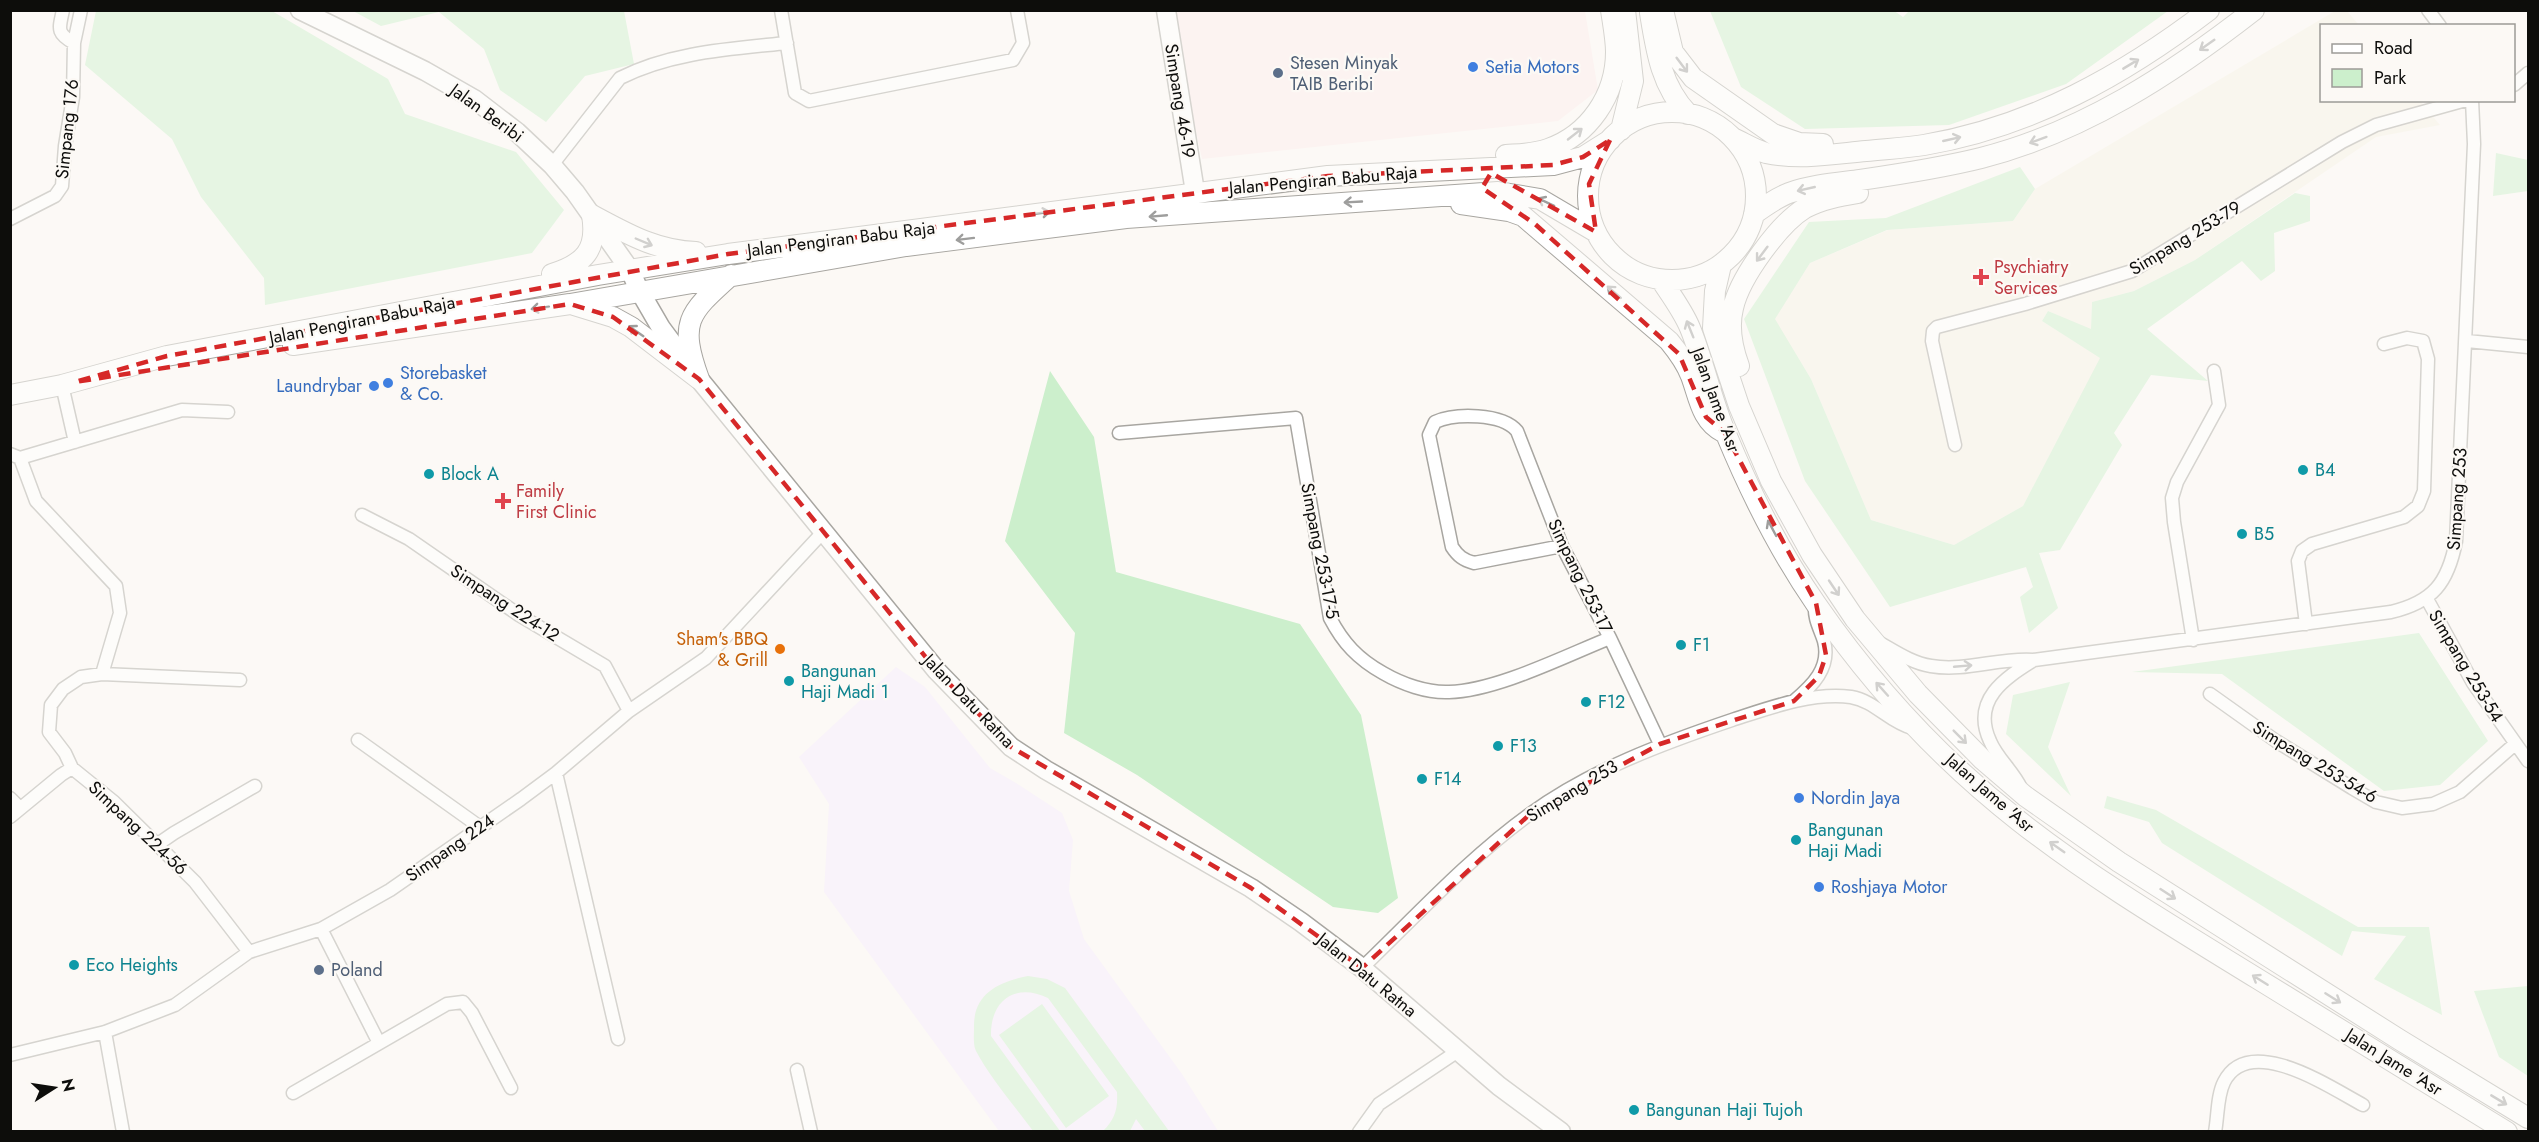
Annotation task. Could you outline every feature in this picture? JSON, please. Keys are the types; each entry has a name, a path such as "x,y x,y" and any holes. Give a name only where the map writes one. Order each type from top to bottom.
{"main road":[{"name":"Jalan Beribi","path":"300,10 425,71 474,99 517,132 552,165 592,215 630,270"},
{"name":"Simpang 46-19","path":"1166,10 1196,192"},
{"path":"1418,171 1458,159 1539,152 1556,146 1581,130 1604,102 1615,73 1616,51 1611,10"},
{"path":"1625,10 1633,81 1615,135 1593,168 1590,184 1590,208 1596,232 1605,246 1623,264 1645,276 1661,280 1693,278 1721,265 1742,242 1754,214 1754,180 1742,150 1731,137"},
{"path":"1650,10 1664,78 1672,95 1688,114"},
{"path":"1663,10 1673,52 1682,67 1713,94 1773,134 1799,143 1906,139 1924,145"},
{"path":"1615,135 1636,121 1670,112 1688,114 1711,123 1731,137 1764,153 1788,156 1924,145 2000,127 2065,102 2155,50 2209,10"},
{"path":"1754,214 1789,193 1808,188 1940,169 2046,138 2116,104 2166,74 2254,10"},
{"name":"Jalan Pengiran Babu Raja","path":"68,384 167,356 728,254 1328,176 1553,165 1583,158 1615,135"},
{"path":"1756,446 1757,421 1732,346 1730,326 1733,307 1740,288 1755,264 1789,219 1806,208 1838,196 1919,182 1940,169"},
{"name":"Jalan Pengiran Babu Raja","path":"10,395 276,348 570,304 639,290 906,246 1126,218 1498,192 1540,199 1596,232"},
{"path":"1418,199 1509,211 1535,224 1669,341 1686,364 1706,417 1715,428 1725,433"},
{"path":"592,215 643,242 660,248 728,254"},
{"path":"484,297 573,268 589,252 594,227 592,215"},
{"name":"Jalan Jame 'Asr","path":"1721,265 1715,291 1713,328 1729,379 1771,480 1812,555 1855,619 1918,694 1983,760 2025,796 2202,916 2529,1118"},
{"name":"Jalan Datu Ratna","path":"630,270 639,290 670,341 699,379 937,671 1011,747 1046,770 1251,888 1301,922 1362,968 1499,1086 1560,1131"},
{"path":"699,379 688,340 692,315 704,299 731,275"},
{"name":"Jalan Jame 'Asr","path":"1661,280 1690,330 1725,433 1792,567 1865,670 1919,729 1968,777 2020,822 2104,881 2209,949 2507,1131"},
{"path":"570,304 614,317 631,327 699,379"},
{"name":"Jalan Datu Ratna","path":"1499,1086 1543,1131"}],"street":[{"path":"63,10 58,26 63,37 74,43"},
{"name":"Simpang 176","path":"10,219 55,196 62,186 65,146 73,97 74,43 81,10"},
{"path":"781,10 795,93 809,101 1013,60 1023,43 1017,10"},
{"path":"2428,10 2438,24"},
{"path":"552,165 620,78 636,70 692,54 787,43"},
{"path":"2515,84 2529,73"},
{"name":"Simpang 253-79","path":"1955,445 1932,341 1933,331 1937,327 2025,304 2124,274 2342,142 2376,125 2459,102"},
{"name":"Simpang 253","path":"1870,637 1910,660 1930,666 1972,666 2014,658 2034,660 2391,612 2411,607 2427,599 2441,584 2452,564 2456,541 2467,341 2474,144 2472,102"},
{"path":"2306,624 2298,561 2302,551 2312,544 2404,517 2418,506 2424,491 2428,360 2423,341 2407,338 2384,344"},
{"path":"2467,341 2529,347"},
{"path":"2193,640 2172,498 2177,482 2219,405 2214,371"},
{"path":"68,384 75,442"},
{"path":"102,674 120,613 116,586 36,501 15,456 75,442 182,410 228,412"},
{"name":"Simpang 253-17","path":"1562,546 1474,563 1461,558 1452,547 1431,446 1429,435 1435,423 1454,416 1494,419 1511,423 1522,440 1562,546 1610,638 1660,744"},
{"name":"Simpang 253-17-5","path":"1119,434 1296,418 1330,618 1340,637 1352,652 1366,663 1404,683 1433,692 1448,693 1472,689 1498,682 1610,638"},
{"name":"Simpang 224-12","path":"362,515 408,539 519,615 605,666 629,711"},
{"name":"Simpang 224","path":"10,1055 105,1032 175,1005 249,952 321,929 390,890 556,773 629,711 706,658 824,531"},
{"name":"Simpang 253-54","path":"2427,599 2473,683 2529,761"},
{"name":"Simpang 253","path":"1794,701 1809,688 1823,667 1826,655 1824,641 1816,623 1816,603"},
{"name":"Simpang 253","path":"2025,796 2014,774 1990,742 1986,730 1985,712 1990,695 2000,682 2034,660"},
{"path":"72,768 65,753 49,732 51,705 63,689 81,677 102,674 240,680"},
{"name":"Simpang 253-54-6","path":"2210,694 2276,741 2352,788 2376,802 2402,808 2433,804 2460,792 2515,744"},
{"name":"Simpang 253","path":"1362,968 1447,886 1529,815 1586,780 1660,744 1794,701 1852,698 1876,707 1909,728 1919,729"},
{"path":"358,740 480,827"},
{"name":"Simpang 224-56","path":"15,813 61,774 72,768 114,802 195,882 249,952"},
{"path":"556,773 618,1040"},
{"path":"158,844 255,786"},
{"path":"10,798 15,813"},
{"path":"321,929 380,1043"},
{"path":"293,1093 447,1004 463,1002 472,1014 511,1088"},
{"path":"105,1032 123,1131"},
{"path":"1359,1131 1379,1104 1458,1051"},
{"path":"2215,1131 2223,1084 2231,1071 2242,1064 2260,1061 2287,1066 2363,1105"},
{"path":"797,1070 812,1131"}],"highlighted area":[{"path":"1610,140 1589,184 1596,232 1491,173 1482,188 1535,224 1679,354 1706,417 1725,433 1816,603 1826,655 1819,676 1794,701 1660,744 1529,815 1362,968 1251,888 1011,747 937,671 699,379 613,317 570,304 75,382 167,356 728,254 1328,176 1553,165 1583,157"}],"shaded area":[{"path":"1170,11 1585,11 1598,90 1558,121 1202,159"},
{"name":"Psychiatry Services","path":"2335,11 2347,11 2358,24 2320,24 2320,102 2421,102 2440,125 2376,137 2195,260 2134,291 2092,302 2091,330 2048,311 2042,321 2101,358 2023,506 1954,545 1871,520 1811,379 1774,319 1810,263 1888,230 2013,221 2035,189"},
{"path":"896,667 925,687 990,768 1062,813 1073,840 1069,891 1084,939 1182,1074 1218,1131 999,1131 824,892 829,804 799,757"}],"green space":[{"path":"1893,10 1903,17 1910,10 2168,11 2066,84 1949,125 1805,129 1741,87 1710,11"},
{"path":"96,11 272,11 388,79 405,114 516,152 564,210 532,253 265,305 264,278 201,197 172,139 85,65"},
{"path":"353,11 624,11 634,64 585,76 546,122 500,90 484,49 439,12 381,26"},
{"path":"2496,153 2528,160 2528,191 2493,196"},
{"path":"2020,167 2035,189 2013,221 1887,230 1810,263 1775,319 1811,379 1871,520 1954,545 2023,506 2100,358 2042,321 2048,311 2091,329 2092,302 2134,291 2195,260 2295,193 2310,196 2310,221 2274,233 2275,271 2261,281 2242,261 2147,329 2208,381 2151,375 2114,433 2122,445 2060,550 2039,553 2058,608 2029,633 2020,597 2033,587 2026,567 1890,607 1805,481 1744,319 1809,222 1886,218"},
{"path":"1050,371 1094,437 1116,572 1300,624 1361,715 1398,898 1378,913 1333,907 1137,775 1064,733 1075,633 1005,541"},
{"path":"2419,633 2488,741 2440,785 2384,791 2222,674 2132,672"},
{"path":"2070,682 2048,747 2071,796 2006,734 2013,695"},
{"path":"2107,796 2156,810 2358,927 2429,927 2442,1015 2374,979 2406,936 2352,931 2342,956 2162,843 2149,822 2104,808"},
{"path":"1028,976 1047,979 1065,988 1169,1131 1145,1131 1136,1119 1130,1131 1103,1131 1115,1113 1117,1092 1048,998 1025,992 1015,994 1000,1004 995,1013 991,1036 1060,1131 1033,1131 988,1071 974,1046 975,1016 983,998 997,986"},
{"path":"2528,986 2528,1076 2499,1057 2474,991"},
{"path":"1042,1004 1109,1096 1066,1128 999,1035"}],"place":[{"name":"Setia Motors","path":"1473,67"},
{"name":"Stesen Minyak TAIB Beribi","path":"1278,73"},
{"name":"Psychiatry Services","path":"1981,277"},
{"name":"Storebasket & Co.","path":"388,383"},
{"name":"Laundrybar","path":"374,386"},
{"name":"B4","path":"2303,470"},
{"name":"Block A","path":"429,474"},
{"name":"Family First Clinic","path":"503,501"},
{"name":"B5","path":"2242,534"},
{"name":"F1","path":"1681,645"},
{"name":"Sham's BBQ & Grill","path":"780,649"},
{"name":"Bangunan Haji Madi 1","path":"789,681"},
{"name":"F12","path":"1586,702"},
{"name":"F13","path":"1498,746"},
{"name":"F14","path":"1422,779"},
{"name":"Nordin Jaya","path":"1799,798"},
{"name":"Bangunan Haji Madi","path":"1796,840"},
{"name":"Roshjaya Motor","path":"1819,887"},
{"name":"Eco Heights","path":"74,965"},
{"name":"Poland","path":"319,970"},
{"name":"Bangunan Haji Tujoh","path":"1634,1110"}]}
